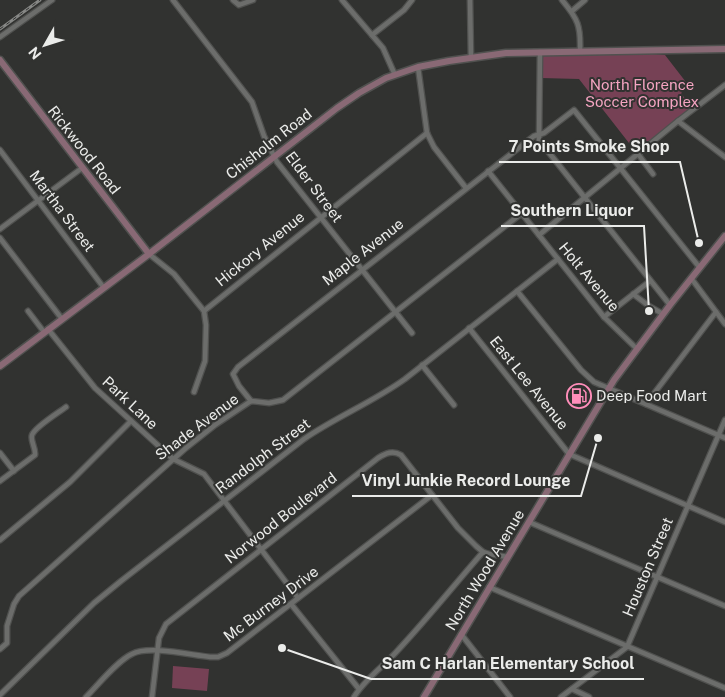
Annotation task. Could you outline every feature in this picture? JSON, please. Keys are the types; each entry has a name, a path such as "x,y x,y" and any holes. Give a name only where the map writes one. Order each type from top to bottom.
{"main road":[{"name":"Chisholm Road","path":"0,366 149,254 274,155 351,98 374,84 418,67 506,53 725,49"},
{"name":"Rickwood Road","path":"0,60 149,254"},
{"name":"North Wood Avenue","path":"424,697 609,389 637,348 725,236"}],"street":[{"path":"0,37 52,0"},
{"name":"Elder Street","path":"173,0 252,102 264,136 274,155 320,217 412,332"},
{"path":"233,0 239,5 253,0"},
{"path":"342,0 383,48 395,75"},
{"path":"372,35 404,10 412,0"},
{"path":"470,0 471,58"},
{"path":"562,0 572,11 579,24 581,33 580,51"},
{"path":"572,11 585,0"},
{"path":"540,52 539,140 670,305"},
{"path":"418,67 427,133 434,147 466,188"},
{"path":"539,235 725,85"},
{"name":"Maple Avenue","path":"251,401 234,379 234,370 534,136 544,133 574,110 621,168"},
{"path":"678,121 725,157"},
{"name":"Hickory Avenue","path":"204,311 427,133"},
{"name":"Martha Street","path":"0,150 104,288"},
{"path":"638,154 653,174"},
{"path":"0,229 82,168"},
{"path":"621,168 700,268"},
{"name":"Holt Avenue","path":"488,172 604,316 637,348"},
{"name":"Shade Avenue","path":"0,649 8,639 7,626 14,604 19,596 173,459 208,431 251,401 269,404 283,400 522,214"},
{"path":"0,238 62,319"},
{"path":"149,254 174,274 204,311 206,325 205,361 194,392"},
{"name":"Randolph Street","path":"0,694 100,597 223,501 325,425 380,396 558,259"},
{"path":"692,278 725,324"},
{"path":"604,316 650,281"},
{"path":"517,291 594,382 725,438"},
{"path":"634,294 663,314"},
{"name":"Park Lane","path":"28,311 90,382 131,421 173,459 204,474 298,598"},
{"path":"646,404 716,312"},
{"name":"East Lee Avenue","path":"469,328 569,454"},
{"path":"422,365 454,405"},
{"path":"0,481 35,454 31,440 33,433 66,407"},
{"name":"Houston Street","path":"561,697 627,647 725,420"},
{"path":"0,540 70,482 131,421"},
{"path":"0,453 14,471"},
{"name":"Norwood Boulevard","path":"152,697 159,638 166,624 378,458 388,453 401,455 458,528 483,552"},
{"path":"569,454 725,522"},
{"name":"Mc Burney Drive","path":"86,697 124,659 139,651 218,657 234,648 432,494"},
{"path":"529,522 725,606"},
{"path":"354,697 359,689 431,616 483,552 508,557"},
{"path":"489,587 725,688"},
{"path":"291,604 359,689"},
{"path":"461,634 510,697"},
{"path":"572,689 590,697"}],"green space":[{"name":"North Florence Soccer Complex","path":"541,55 665,55 689,86 681,93 691,107 636,152 579,79 541,78"},
{"path":"173,666 209,669 207,691 172,688"}],"railway":[{"path":"0,29 40,0"}],"place":[{"name":"7 Points Smoke Shop","path":"699,243"},
{"name":"Southern Liquor","path":"649,311"},
{"name":"Deep Food Mart","path":"579,396"},
{"name":"Vinyl Junkie Record Lounge","path":"598,438"},
{"name":"Sam C Harlan Elementary School","path":"282,648"}]}
